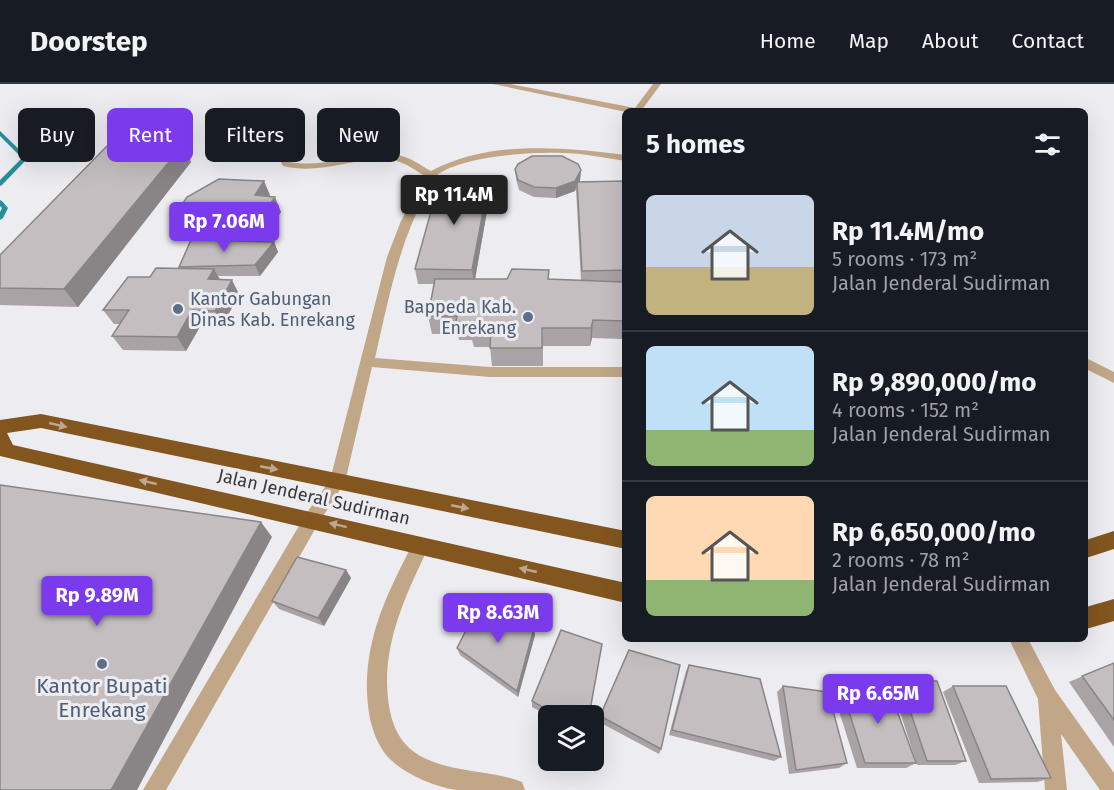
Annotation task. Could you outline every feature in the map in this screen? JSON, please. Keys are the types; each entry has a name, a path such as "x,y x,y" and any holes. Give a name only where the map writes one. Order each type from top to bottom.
{"highway":[{"name":"Jalan Jenderal Sudirman","path":"0,427 41,421 622,539"},
{"name":"Jalan Jenderal Sudirman","path":"0,437 6,451 622,591"},
{"path":"1088,548 1114,540"},
{"path":"1088,617 1114,610"}],"street":[{"path":"497,84 622,108"},
{"path":"638,108 657,84"},
{"path":"154,790 312,519 337,482 393,257 406,220 431,174 448,166 479,157 519,152 563,150 622,157"},
{"path":"285,162 292,166 318,167 398,158 431,174"},
{"path":"368,362 490,372 622,372"},
{"path":"1088,364 1114,378"},
{"path":"420,546 384,626 376,655 376,686 381,719 395,750 423,768 473,784 514,790"},
{"path":"1020,642 1048,697 1113,790"},
{"path":"1048,697 1056,790"}],"building":[{"path":"107,146 107,162 169,162 64,289 0,288 0,255 91,162 95,162 95,158"},
{"path":"532,156 562,156 578,164 581,170 575,181 556,188 534,187 518,180 515,169 518,164"},
{"path":"219,179 264,181 255,195 275,197 261,218 242,219 237,228 185,229 191,219 172,219 187,197"},
{"path":"440,179 489,180 472,270 415,269"},
{"path":"622,181 622,270 582,271 577,182"},
{"path":"191,240 274,242 255,265 179,267"},
{"name":"Kantor Gabungan Dinas Kab. Enrekang","path":"156,268 214,269 208,279 232,280 215,311 192,310 177,337 112,336 129,310 103,310 128,277 150,277"},
{"name":"Bappeda Kab. Enrekang","path":"512,269 549,270 548,279 622,282 622,321 593,320 591,328 542,328 542,348 490,348 491,329 471,330 472,322 456,322 457,316 428,316 435,279 507,279"},
{"name":"Kantor Bupati Enrekang","path":"0,485 261,522 111,790 0,790"},
{"path":"297,557 346,570 318,618 272,601"},
{"path":"480,603 534,628 517,691 457,648"},
{"path":"561,630 602,644 591,705 539,705 532,701"},
{"path":"629,650 680,665 661,749 604,718 604,707"},
{"path":"1114,663 1114,720 1082,676"},
{"path":"689,665 760,679 781,757 672,730"},
{"path":"900,681 937,681 966,761 927,761"},
{"path":"783,686 828,692 847,763 796,770"},
{"path":"841,686 888,686 916,763 865,763"},
{"path":"953,686 1006,686 1051,778 991,779"}],"waterway":[{"path":"0,133 25,158 0,184"},
{"path":"0,202 5,208 0,218"}],"place":[{"name":"Kantor Gabungan Dinas Kab. Enrekang","path":"178,309"},
{"name":"Bappeda Kab. Enrekang","path":"528,317"},
{"name":"Kantor Bupati Enrekang","path":"102,664"}]}
